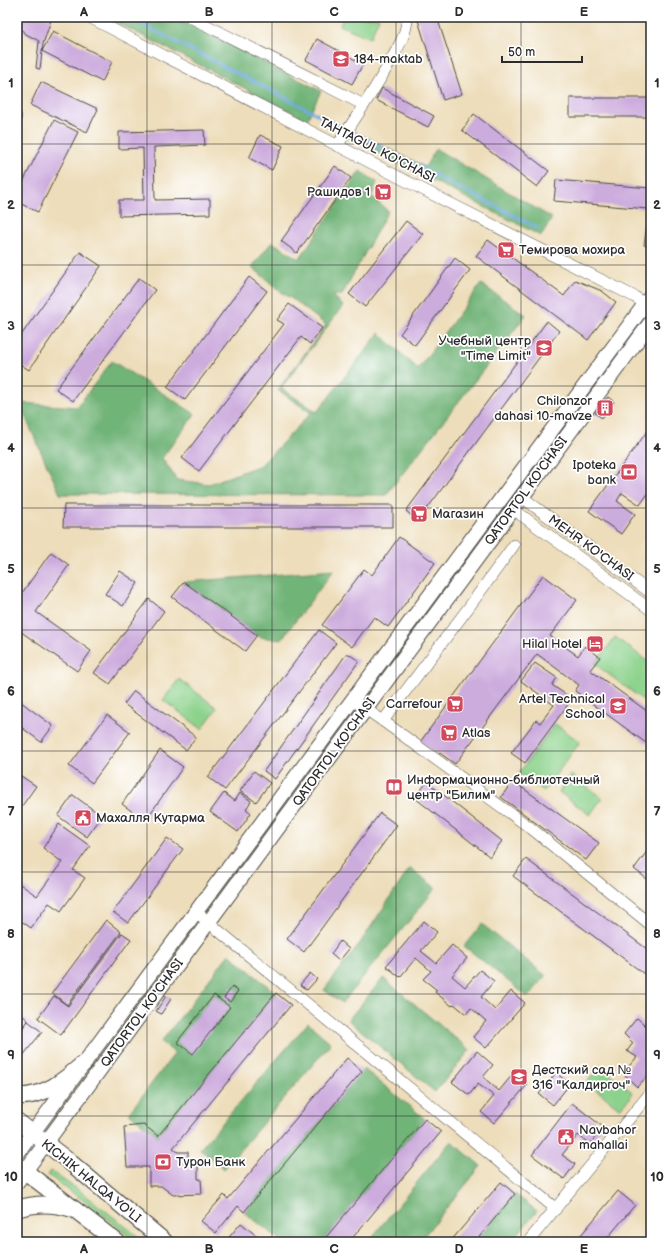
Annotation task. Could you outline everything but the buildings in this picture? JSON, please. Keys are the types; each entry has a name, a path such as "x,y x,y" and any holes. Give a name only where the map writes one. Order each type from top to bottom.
{"highway":[{"path":"17,1096 28,1096 45,1091 69,1077 84,1063"},
{"name":"KICHIK HALQA YO'LI","path":"17,1121 71,1163 165,1242"},
{"path":"20,1173 75,1210 117,1242"},
{"path":"17,1209 44,1204 75,1210"}],"main road":[{"name":"QATORTOL KO'CHASI","path":"17,1154 352,700 649,303"},
{"name":"QATORTOL KO'CHASI","path":"20,1173 46,1143 651,322"},
{"path":"505,494 518,503"}],"street":[{"name":"TAHTAGUL KO'CHASI","path":"89,17 338,146 628,294 649,303"},
{"path":"190,17 364,105"},
{"path":"338,146 352,122 378,85 401,41 407,25 407,17"},
{"name":"MEHR KO'CHASI","path":"518,503 651,593"},
{"name":"MEHR KO'CHASI","path":"518,503 651,610"},
{"path":"384,721 514,545"},
{"path":"352,700 384,721 532,829 651,925"},
{"path":"196,912 556,1209"},
{"path":"528,1242 651,1092"}],"green space":[{"path":"106,17 175,17 321,91 307,120"},
{"path":"344,17 379,18 370,38 340,25"},
{"path":"352,130 425,167 436,149 552,218 541,236 347,137"},
{"path":"360,171 377,182 371,196 388,211 342,295 333,295 343,306 281,388 317,412 379,333 418,369 481,284 526,315 386,495 60,494 19,403 77,407 112,361 195,414 162,458 177,480 209,484 261,465 311,413 278,390 326,325 280,291 252,267 272,242 299,259"},
{"path":"334,570 281,640 260,637 184,582"},
{"path":"615,637 651,664 651,706 595,664"},
{"path":"179,679 217,708 202,729 163,700"},
{"path":"555,724 580,742 544,791 519,773"},
{"path":"571,775 602,798 590,815 559,792"},
{"path":"410,868 436,888 342,1003 324,990 358,946"},
{"path":"482,924 546,976 528,997 464,946"},
{"path":"229,954 276,993 158,1136 129,1113 175,1053 161,1042"},
{"path":"383,978 470,1050 435,1092 348,1020"},
{"path":"308,1023 331,1043 224,1169 200,1149"},
{"path":"600,1066 633,1093 620,1109 587,1082"},
{"path":"364,1069 425,1119 322,1242 283,1242 244,1212"},
{"path":"451,1141 481,1166 419,1242 368,1242"},
{"path":"50,1171 84,1194 145,1242 136,1242 98,1211 48,1175"},
{"path":"515,1194 537,1211 511,1242 475,1242"}],"waterway":[{"path":"128,17 538,228"}],"place":[{"name":"184-maktab","path":"341,59"},
{"name":"Рашидов 1","path":"383,192"},
{"name":"Темирова мохира","path":"506,250"},
{"name":"Учебный центр \"Time Limit\"","path":"544,348"},
{"name":"Chilonzor dahasi 10-mavze","path":"605,408"},
{"name":"Ipoteka bank","path":"629,472"},
{"name":"Магазин","path":"419,514"},
{"name":"Hilal Hotel","path":"595,644"},
{"name":"Carrefour","path":"455,704"},
{"name":"Artel Technical School","path":"618,706"},
{"name":"Atlas","path":"449,733"},
{"name":"Информационно-библиотечный центр \"Билим\"","path":"394,787"},
{"name":"Махалля Кутарма","path":"83,818"},
{"name":"Дестский сад № 316 \"Калдиргоч\"","path":"519,1077"},
{"name":"Navbahor mahallai","path":"566,1137"},
{"name":"Турон Банк","path":"163,1162"}]}
